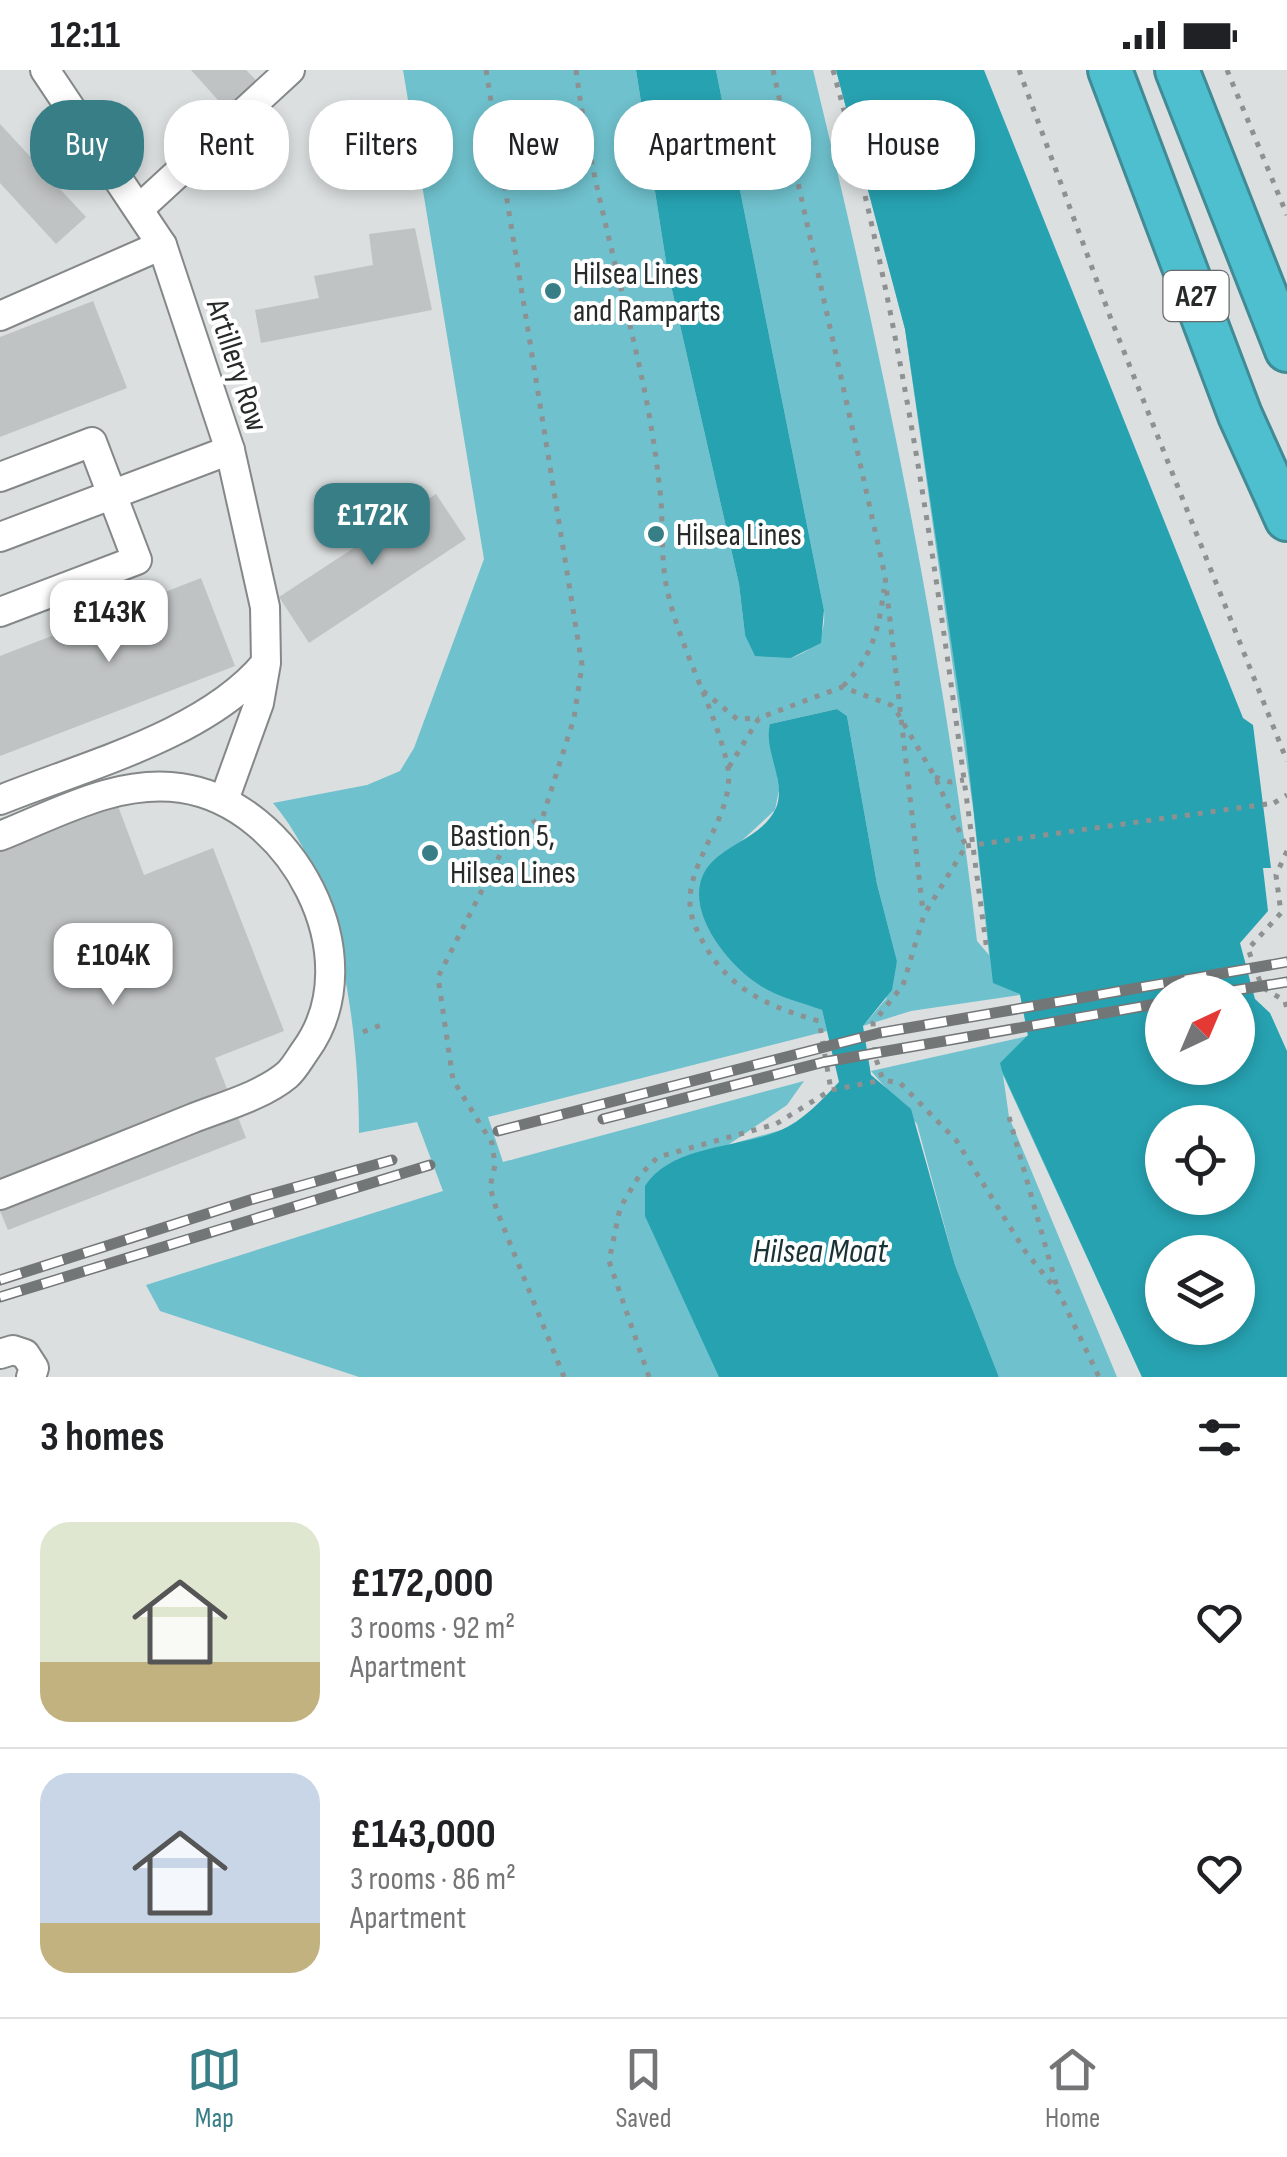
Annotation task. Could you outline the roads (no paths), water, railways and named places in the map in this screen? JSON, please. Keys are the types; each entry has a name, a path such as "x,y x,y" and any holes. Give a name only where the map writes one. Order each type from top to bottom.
{"highway":[{"name":"A27","path":"1110,70 1240,415 1287,519"},
{"name":"A27","path":"1177,70 1287,350"}],"street":[{"name":"Artillery Row","path":"46,70 162,245 230,450 264,607 266,663 260,703 224,800"},
{"path":"142,210 290,70"},
{"path":"0,316 162,245"},
{"path":"0,478 92,442 137,560 0,612"},
{"path":"0,536 230,450"},
{"path":"0,800 182,726 243,690 266,663"},
{"path":"0,836 118,790 184,788 224,800 278,841 304,878 328,942 332,988 319,1032 288,1075 0,1195"},
{"path":"0,1354 13,1350 25,1354 34,1368 30,1377"}],"water":[{"path":"636,70 716,70 722,100 641,100"},
{"path":"836,70 984,70 1243,718 1253,725 1271,868 1263,868 1268,911 1240,943 1249,975 1145,975 1145,1085 1255,1085 1255,999 1270,1013 1287,1051 1287,1377 1142,1377 1002,1071 1000,1063 1028,1035 1020,994 993,983 966,742 905,329 868,190 975,190 975,100 844,100"},
{"path":"655,190 740,190 824,610 821,643 791,658 755,656 745,635 739,584 667,268"},
{"name":"Hilsea Moat","path":"837,709 847,716 877,884 897,961 892,990 863,1026 871,1075 911,1109 955,1265 999,1377 719,1377 645,1216 645,1186 671,1162 788,1127 812,1110 839,1082 822,1010 773,992 744,974 708,928 699,893 702,877 712,862 755,832 776,808 779,787 770,724"}],"railway":[{"path":"498,1131 879,1033 1287,962"},
{"path":"1255,987 1287,982"},
{"path":"603,1119 824,1062 1145,1006"},
{"path":"0,1280 250,1200 392,1160"},
{"path":"0,1297 430,1165"}],"place":[{"name":"Hilsea Lines and Ramparts","path":"553,291"},
{"name":"Hilsea Lines","path":"656,534"},
{"name":"Bastion 5, Hilsea Lines","path":"430,853"}]}
